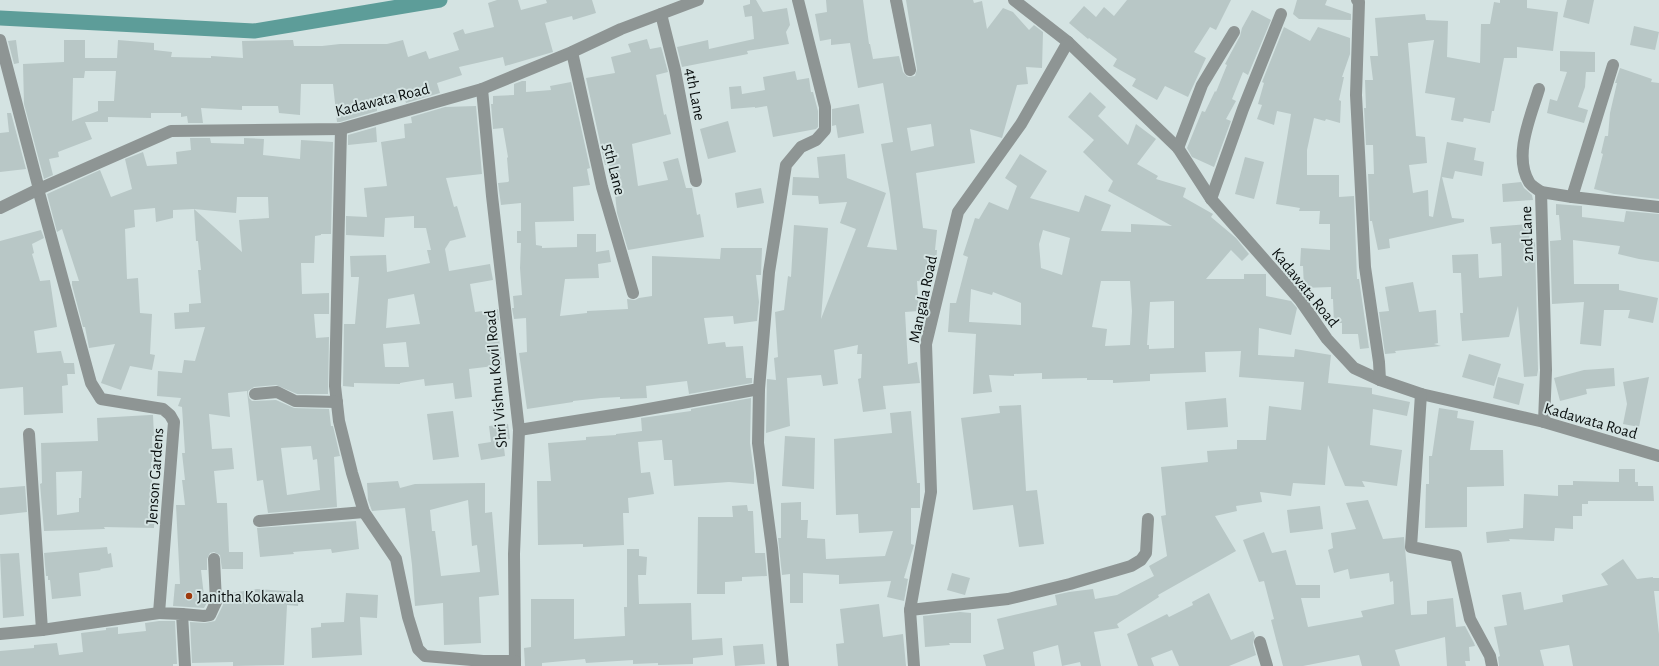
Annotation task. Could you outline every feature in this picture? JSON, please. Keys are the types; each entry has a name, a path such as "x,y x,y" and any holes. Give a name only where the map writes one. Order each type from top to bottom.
{"street":[{"name":"Kadawata Road","path":"0,208 38,189 172,131 341,129 482,89 572,52 621,29 698,0"},
{"path":"783,666 772,548 758,443 760,389 769,272 786,165 801,147 816,140 825,130 825,107 798,0"},
{"path":"896,0 910,70"},
{"name":"Kadawata Road","path":"1014,0 1068,42 1178,148 1210,199 1300,300 1327,339 1354,368 1380,380 1421,394 1544,422 1659,456"},
{"path":"1357,0 1359,2 1356,95 1365,267 1379,362 1380,380"},
{"name":"4th Lane","path":"660,14 676,70 696,181"},
{"path":"1210,199 1281,14"},
{"path":"1178,148 1202,85 1234,32"},
{"path":"0,40 38,189"},
{"name":"Mangala Road","path":"914,666 910,610 931,492 926,344 958,212 1021,124 1068,42"},
{"name":"5th Lane","path":"572,52 602,187 633,293"},
{"path":"1572,197 1613,65"},
{"name":"Shri Vishnu Kovil Road","path":"482,89 492,196 519,430 514,554 515,663"},
{"path":"1540,89 1523,146 1522,166 1530,183 1541,192"},
{"path":"341,129 335,351 337,402 339,421 364,512 396,559 408,618 418,649 425,656 515,663"},
{"name":"Jenson Gardens","path":"38,189 91,383 101,400 163,408 174,422 159,613"},
{"name":"2nd Lane","path":"1544,422 1546,370 1541,192 1659,207"},
{"path":"519,430 632,412 760,389"},
{"path":"255,394 277,392 295,401 337,402"},
{"path":"1421,394 1411,547 1456,556 1470,620 1490,656 1492,666"},
{"path":"29,434 42,630"},
{"path":"259,521 364,512"},
{"path":"910,610 1008,599 1070,584 1130,566 1141,560 1146,553 1148,519"},
{"path":"0,634 42,630 159,613 204,616 210,615 216,602 214,558"},
{"path":"182,614 185,666"},
{"path":"1260,642 1267,666"}],"building":[{"path":"497,0 518,0 521,10 547,3 546,0 592,0 596,13 573,20 572,16 545,23 553,52 505,66 503,57 459,67 462,75 437,83 440,93 406,103 404,96 377,105 377,111 340,122 337,122 333,84 301,84 300,115 279,113 278,106 242,106 242,110 201,108 203,123 188,123 187,116 181,117 181,113 151,113 151,118 108,117 108,122 85,122 92,139 58,152 59,157 49,159 53,175 44,179 24,104 23,64 64,62 64,40 85,40 85,58 117,58 118,40 154,43 154,50 172,52 171,57 211,58 211,56 243,58 242,41 293,40 294,46 322,46 340,44 387,44 403,40 408,57 426,51 429,59 459,50 453,33 463,29 465,34 494,27 488,3","holes":["85,71 116,71 114,101 98,101 98,111 72,121 73,78 84,78"]},
{"path":"750,0 756,0 763,12 787,8 790,25 786,32 789,44 747,51 748,54 682,67 677,47 708,40 709,49 754,39 752,16 745,17 743,6 750,4"},
{"path":"826,0 863,0 869,44 873,59 899,56 903,72 908,77 915,76 917,69 906,0 973,0 974,3 982,1 987,29 1003,8 1013,12 1029,30 1034,25 1043,32 1042,68 1026,67 1028,84 1017,85 1002,138 970,129 975,163 916,173 923,228 937,230 935,250 937,250 936,262 929,262 927,282 917,281 919,311 905,312 908,364 917,362 920,383 883,386 886,409 863,412 858,379 861,378 862,354 857,354 858,345 834,350 838,384 823,386 821,375 787,378 790,426 766,433 767,379 776,380 774,358 778,357 775,312 784,310 788,276 791,277 794,225 828,228 821,319 856,229 840,223 847,202 819,204 818,196 792,195 793,177 819,178 817,157 845,154 847,178 886,193 867,247 897,250 890,194 881,144 893,142 883,83 858,88 850,43 831,45 831,39 820,41 815,14 827,12","holes":["931,124 934,146 911,151 907,128"]},
{"path":"1127,0 1231,0 1216,30 1210,27 1194,52 1206,58 1188,97 1165,86 1157,100 1132,86 1136,79 1113,66 1117,59 1089,38 1088,39 1069,23 1084,6 1096,17 1104,7 1114,16"},
{"path":"1297,0 1327,0 1325,5 1351,14 1351,20 1299,19 1293,14"},
{"path":"1500,0 1527,0 1527,8 1558,12 1553,51 1517,47 1517,58 1504,58 1494,111 1492,111 1490,123 1464,118 1463,122 1451,120 1455,98 1425,93 1434,40 1408,43 1416,136 1425,137 1427,163 1409,165 1413,193 1428,190 1429,216 1433,217 1447,142 1476,148 1474,160 1484,162 1482,176 1455,171 1453,179 1442,177 1452,218 1464,219 1464,222 1389,239 1390,248 1378,250 1372,221 1370,221 1368,174 1374,174 1373,145 1366,145 1364,108 1366,108 1365,80 1373,80 1370,56 1378,56 1375,18 1425,14 1426,20 1448,21 1447,57 1480,63 1481,24 1490,24 1494,2 1500,3"},
{"path":"1567,0 1594,0 1589,24 1563,17"},
{"path":"1252,10 1271,20 1248,75 1243,72 1232,99 1236,101 1226,119 1231,121 1214,167 1192,157 1187,148 1202,111 1205,112 1215,91 1216,92 1227,65 1225,64"},
{"path":"1634,26 1659,32 1655,50 1630,45"},
{"path":"1284,27 1310,41 1318,27 1350,38 1350,54 1342,77 1344,77 1339,100 1341,101 1340,123 1326,119 1325,121 1314,118 1307,150 1307,175 1339,175 1339,197 1354,196 1357,279 1359,279 1369,348 1360,349 1358,334 1342,334 1342,323 1334,323 1331,287 1304,288 1303,266 1300,266 1301,248 1330,250 1330,224 1319,224 1320,211 1299,211 1300,208 1276,204 1291,114 1277,111 1274,125 1257,119 1262,105 1258,104 1264,83 1262,82"},
{"path":"647,39 650,49 661,47 668,72 656,75 664,115 666,114 671,134 632,144 638,186 668,180 663,162 678,158 686,188 692,188 697,215 700,214 704,237 628,250 617,213 614,184 612,184 609,165 605,165 586,78 615,73 611,57 631,52 628,44"},
{"path":"16,40 19,63 14,64 8,41"},
{"path":"1560,51 1595,52 1595,72 1586,72 1585,87 1578,107 1588,110 1584,123 1547,113 1550,99 1557,101 1567,72 1560,71"},
{"path":"1620,68 1652,79 1651,82 1659,83 1659,199 1614,194 1594,189 1603,154 1601,153 1605,136 1608,136 1610,113 1617,83 1615,83"},
{"path":"795,71 797,80 809,78 811,92 813,92 818,111 818,127 816,129 773,137 767,106 731,109 729,87 741,86 742,94 765,90 763,77"},
{"path":"526,81 526,92 551,90 550,86 571,82 590,168 587,169 590,185 573,187 574,221 535,222 536,245 542,246 542,248 577,247 577,234 596,234 596,252 609,250 611,262 598,264 599,278 565,279 560,316 587,313 587,311 628,309 627,299 635,300 652,296 652,256 720,259 721,248 762,248 761,275 756,275 759,302 757,321 734,324 733,316 704,318 708,344 725,342 726,347 743,346 746,378 752,378 752,383 689,394 687,381 646,386 647,398 601,398 527,409 519,353 527,352 526,318 514,319 512,308 514,308 513,296 522,295 520,268 521,243 517,243 517,231 521,231 521,203 501,205 498,183 509,181 508,157 503,128 493,129 491,104 493,104 493,96 514,95 514,84"},
{"path":"1090,92 1106,107 1098,116 1128,145 1136,124 1156,139 1137,164 1158,176 1156,179 1186,188 1183,197 1213,214 1211,217 1236,238 1249,254 1242,261 1231,250 1206,279 1244,279 1244,274 1266,274 1266,296 1291,301 1297,308 1291,335 1259,328 1258,355 1294,357 1295,349 1331,355 1328,383 1372,388 1372,394 1410,402 1407,416 1373,409 1370,445 1402,450 1397,486 1362,481 1365,487 1345,486 1328,445 1325,485 1293,483 1291,496 1260,492 1262,502 1236,506 1237,511 1215,516 1236,551 1158,595 1159,597 1117,624 1119,628 1094,632 1101,666 1081,666 1080,662 1062,666 1058,645 1033,652 1035,666 986,666 983,655 1004,649 997,619 1057,605 1055,595 1069,592 1093,589 1095,599 1117,595 1154,576 1149,566 1167,556 1161,516 1166,515 1161,467 1208,462 1207,451 1237,449 1237,440 1266,440 1269,406 1301,410 1304,382 1239,377 1241,351 1205,352 1206,372 1150,374 1150,381 1113,383 1113,380 1087,380 1087,378 1042,379 1042,373 1014,374 1014,376 989,375 992,392 973,394 976,334 948,332 950,303 956,303 968,257 963,255 975,218 979,219 989,202 1008,210 1017,186 1005,178 1020,154 1047,171 1030,198 1079,212 1085,195 1111,205 1101,231 1131,232 1131,224 1172,226 1108,191 1113,181 1083,152 1094,140 1068,117","holes":["1043,230 1070,238 1062,275 1041,268 1039,244","1101,281 1130,281 1132,311 1130,345 1105,346 1107,329 1092,327","971,289 992,295 993,292 1021,303 1021,325 969,322","1174,301 1174,348 1149,349 1149,345 1147,345 1150,302"]},
{"path":"859,104 864,133 838,138 836,125 832,126 832,109"},
{"path":"476,106 482,174 446,178 454,207 457,206 466,237 450,241 445,249 449,271 490,264 493,280 470,284 475,312 498,309 499,320 497,320 502,365 469,369 472,397 455,399 453,383 425,386 424,379 400,384 354,383 354,387 343,386 344,324 355,324 359,277 351,277 350,256 386,255 387,272 430,263 427,250 431,250 426,228 414,228 414,216 385,218 384,237 346,235 346,216 367,217 364,188 387,186 381,142 405,138 404,124 412,123 411,117 445,107","holes":["414,294 420,324 386,328 388,299","406,342 409,367 385,367 383,344"]},
{"path":"7,113 11,113 26,169 0,172 0,133 9,132"},
{"path":"728,121 736,152 708,159 700,129"},
{"path":"376,127 377,142 348,145 348,135"},
{"path":"190,138 210,138 211,143 244,144 244,138 264,139 263,155 300,159 301,140 333,142 331,234 321,234 315,236 314,263 301,263 302,294 329,293 329,314 314,314 316,338 329,337 328,394 297,394 276,385 254,387 248,391 248,394 252,401 276,400 294,408 329,409 331,426 333,426 340,456 334,457 337,507 268,513 263,480 257,481 247,391 228,393 230,417 209,414 212,449 232,448 234,469 214,471 217,503 227,503 229,552 243,552 243,569 222,569 220,555 214,552 210,553 207,559 207,570 201,570 204,596 208,595 208,601 204,608 173,606 175,584 180,584 176,505 185,505 182,480 185,480 182,453 185,453 182,407 178,406 181,398 157,396 158,371 182,373 184,360 195,361 205,327 175,329 174,313 189,312 189,304 201,303 198,270 201,270 198,241 196,241 194,209 173,210 173,218 156,222 155,208 134,210 135,227 125,229 127,279 138,278 140,313 152,314 150,354 155,355 152,370 130,366 121,390 101,383 115,344 89,348 85,327 83,327 72,285 72,281 79,281 62,229 57,232 47,194 100,170 111,197 132,189 125,159 143,152 147,166 177,164 176,152 191,150","holes":["237,197 268,197 269,218 239,220 242,252 194,209 236,213","311,446 313,460 317,459 320,490 287,495 281,448"]},
{"path":"1245,157 1264,162 1254,199 1235,194"},
{"path":"1521,182 1524,188 1532,195 1533,200 1503,202 1502,184"},
{"path":"761,188 764,203 737,208 735,193"},
{"path":"1556,204 1582,206 1582,217 1624,222 1626,211 1659,214 1659,262 1618,254 1620,246 1573,240 1574,284 1619,284 1619,290 1658,298 1653,323 1628,318 1630,310 1604,310 1601,346 1580,344 1584,302 1552,304 1550,241 1561,240 1559,215 1556,215"},
{"path":"1528,224 1530,242 1535,242 1538,370 1537,376 1524,377 1518,306 1509,337 1462,341 1460,313 1463,313 1461,273 1453,273 1452,255 1478,254 1479,278 1502,276 1501,243 1492,244 1490,227"},
{"path":"41,230 44,238 32,244 34,253 32,254 40,281 50,280 57,327 34,331 37,353 61,351 64,363 74,363 75,374 67,374 68,385 62,386 63,413 24,415 23,387 0,389 0,241"},
{"path":"1413,282 1419,312 1436,310 1438,343 1434,344 1441,346 1395,351 1396,353 1385,354 1379,312 1389,311 1385,287"},
{"path":"1469,354 1501,364 1494,386 1462,377"},
{"path":"1614,368 1615,386 1586,389 1587,394 1560,401 1554,378 1584,370"},
{"path":"1498,377 1524,384 1519,405 1493,398"},
{"path":"1649,377 1639,427 1623,424 1627,404 1623,382"},
{"path":"751,398 750,443 754,484 729,482 674,486 672,460 664,460 662,440 638,442 641,473 650,472 654,494 628,498 629,513 623,513 624,545 583,547 583,544 538,545 537,481 551,481 548,443 586,440 586,437 616,435 642,431 641,418 691,411 691,409"},
{"path":"1226,398 1228,427 1187,430 1185,402"},
{"path":"1021,405 1026,491 1037,490 1044,544 1019,547 1013,505 973,510 961,418 1000,413 999,406"},
{"path":"1439,408 1458,411 1457,418 1474,421 1470,450 1503,450 1504,486 1467,487 1467,527 1425,528 1426,484 1429,484 1429,456 1432,456"},
{"path":"453,411 459,457 433,460 427,414"},
{"path":"911,411 917,483 920,483 920,508 911,508 911,544 914,545 904,578 908,579 904,601 887,597 891,581 839,584 839,575 803,573 803,603 790,603 790,574 782,575 778,538 781,538 781,503 801,502 801,520 808,520 807,538 825,539 826,559 885,556 893,531 859,533 858,514 836,515 834,439 892,433 890,413"},
{"path":"153,415 153,462 151,462 153,498 155,498 154,528 104,527 105,529 44,531 40,484 42,483 41,443 98,441 97,418","holes":["82,471 81,498 79,498 79,512 57,515 56,472"]},
{"path":"508,424 510,439 503,440 505,456 481,460 478,444 491,442 489,426"},
{"path":"785,436 815,438 814,489 782,486"},
{"path":"1619,469 1635,469 1635,482 1638,482 1638,486 1653,486 1654,501 1588,501 1588,504 1582,504 1582,516 1573,516 1573,529 1555,528 1554,541 1509,539 1510,541 1487,543 1486,532 1523,528 1524,494 1558,496 1558,485 1573,485 1573,481 1619,482"},
{"path":"398,481 400,488 415,484 485,483 485,513 492,512 499,595 479,597 481,643 444,645 443,603 415,606 405,508 372,511 368,500 367,483","holes":["468,500 472,546 477,545 480,572 441,576 435,531 432,531 430,510"]},
{"path":"25,486 27,512 0,515 0,488"},
{"path":"1368,500 1383,539 1404,537 1411,615 1427,614 1427,601 1453,598 1456,627 1465,626 1475,646 1469,647 1470,661 1465,661 1466,666 1447,666 1445,637 1395,650 1400,666 1362,666 1359,655 1303,666 1283,666 1271,620 1274,619 1264,581 1259,582 1243,540 1264,532 1272,553 1286,550 1296,585 1320,585 1320,598 1301,598 1308,627 1363,617 1361,611 1394,604 1393,581 1390,582 1389,573 1350,579 1348,569 1334,573 1328,550 1333,548 1331,533 1356,529 1346,503"},
{"path":"747,505 748,511 753,511 755,553 765,553 767,576 742,577 742,581 725,582 725,594 697,594 698,517 733,517 732,506"},
{"path":"1320,506 1323,529 1290,533 1287,510"},
{"path":"356,521 359,549 332,553 331,549 293,552 294,554 260,557 257,528"},
{"path":"107,547 108,554 111,553 113,567 79,573 81,596 52,599 50,580 48,580 48,576 46,576 44,553"},
{"path":"627,549 639,549 639,556 647,557 646,575 638,575 639,604 691,603 692,640 722,638 723,655 693,658 693,664 633,664 633,660 586,663 585,659 542,663 542,666 525,666 524,648 531,647 531,599 574,599 574,639 625,636 624,607 627,607"},
{"path":"19,553 24,616 3,618 0,554"},
{"path":"1623,559 1637,579 1653,577 1659,578 1659,591 1654,591 1659,634 1659,666 1573,666 1569,645 1540,650 1544,666 1499,666 1498,657 1500,656 1494,627 1507,625 1502,595 1521,592 1524,610 1563,602 1562,595 1608,585 1601,574"},
{"path":"952,573 970,578 965,595 947,590"},
{"path":"257,589 299,592 298,606 287,605 284,665 233,666 233,662 192,663 190,622 205,623 215,621 223,605 223,594"},
{"path":"346,593 378,595 377,618 360,617 362,655 312,658 311,628 321,627 321,623 344,622"},
{"path":"1209,593 1231,640 1253,631 1255,636 1253,644 1256,655 1229,666 1179,666 1172,650 1151,658 1154,666 1138,666 1127,634 1167,614 1169,617 1193,605 1192,602"},
{"path":"879,604 883,637 903,634 906,666 838,666 836,644 844,643 840,609"},
{"path":"960,612 971,613 971,643 949,643 950,645 925,647 923,616"},
{"path":"175,621 177,664 173,664 173,666 0,666 0,651 34,648 34,645 57,643 59,655 83,652 81,633 118,627 118,634 146,631 145,623"},
{"path":"763,644 765,664 735,666 733,646"}],"waterway":[{"path":"0,18 254,31 440,0"}],"place":[{"name":"Janitha Kokawala","path":"189,596"}]}
